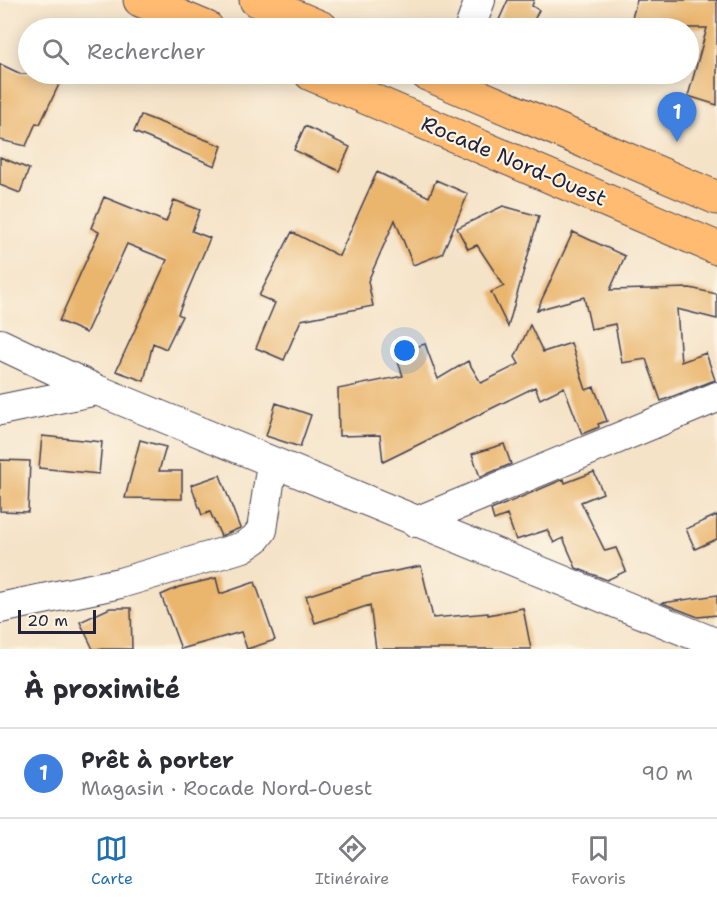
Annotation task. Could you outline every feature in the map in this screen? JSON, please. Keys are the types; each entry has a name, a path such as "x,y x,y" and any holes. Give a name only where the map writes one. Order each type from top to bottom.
{"main road":[{"path":"140,0 183,18"},
{"path":"256,0 298,18"},
{"name":"Rocade Nord-Ouest","path":"334,84 717,248"},
{"path":"459,84 717,198"}],"street":[{"path":"474,18 480,0"},
{"path":"0,344 98,390 709,644"},
{"path":"0,410 98,390"},
{"path":"416,522 717,397"},
{"path":"0,608 120,583 243,547 255,540 262,530 272,463"}],"building":[{"path":"508,0 534,0 532,6 539,10 535,18 500,18"},
{"path":"637,0 717,0 717,105 688,96 691,84 699,84 699,57 707,28 699,28 699,18 632,18"},
{"path":"0,64 18,73 18,84 59,84 40,124 36,123 26,146 0,140"},
{"path":"141,115 222,146 215,166 134,132"},
{"path":"305,126 350,147 339,171 294,150"},
{"path":"0,157 29,169 20,193 0,185"},
{"path":"377,172 429,197 436,180 468,194 442,254 413,265 395,220 368,281 373,306 301,320 284,360 256,348 275,303 259,296 292,232 339,256"},
{"path":"104,197 166,222 174,200 200,210 192,231 210,238 178,314 182,316 166,349 153,343 144,381 116,371 167,260 127,244 86,333 59,321 99,232 91,228"},
{"path":"503,206 539,216 508,327 491,292 504,286 477,245 468,249 457,228"},
{"path":"573,232 625,256 610,290 690,288 717,294 717,319 677,309 681,362 706,353 715,380 661,401 646,359 622,363 615,324 591,329 584,297 537,310"},
{"path":"530,325 543,352 571,343 586,390 594,387 607,421 598,424 599,427 582,434 564,387 540,399 535,387 383,462 380,435 339,436 338,389 403,376 395,353 425,344 438,379 468,361 481,383 519,364 515,357"},
{"path":"276,403 311,415 300,447 266,436"},
{"path":"42,436 102,442 99,474 39,468"},
{"path":"140,440 166,447 159,471 182,471 182,499 125,498"},
{"path":"504,444 511,464 480,477 472,454"},
{"path":"0,460 30,461 28,512 0,511"},
{"path":"594,472 603,493 581,502 605,551 616,548 626,571 607,580 576,568 563,538 554,543 547,530 516,540 507,515 494,520 491,510 564,479 565,483"},
{"path":"220,475 240,528 221,536 210,512 202,515 191,485"},
{"path":"717,515 717,539 695,549 686,529"},
{"path":"421,566 433,618 488,613 488,615 523,608 531,649 376,649 370,605 315,623 306,596 365,577"},
{"path":"216,578 220,594 255,582 275,640 247,649 241,632 181,649 161,595 179,587"},
{"path":"717,595 717,615 698,617 662,603"},
{"path":"110,608 131,608 132,649 93,649 80,622"}],"place":[{"name":"Prêt à porter","path":"677,142"}]}
